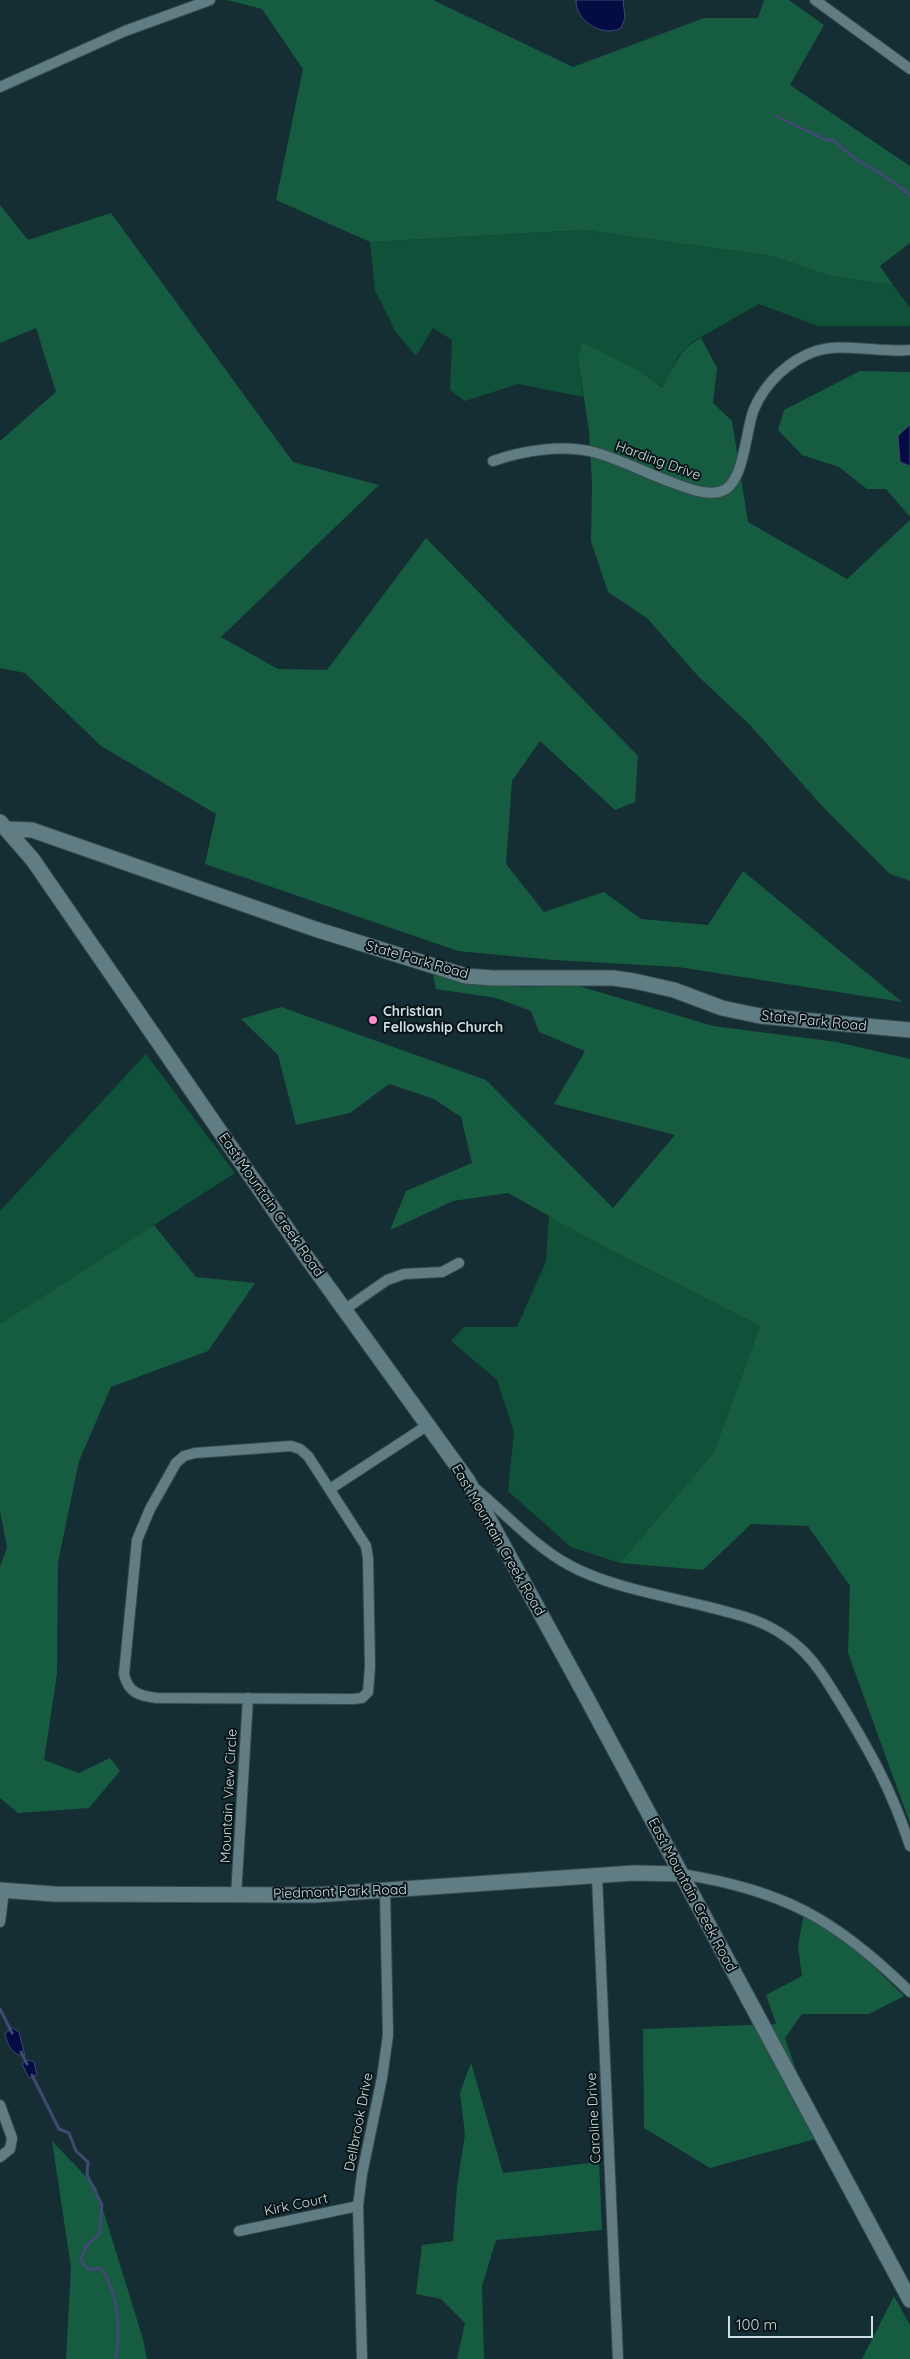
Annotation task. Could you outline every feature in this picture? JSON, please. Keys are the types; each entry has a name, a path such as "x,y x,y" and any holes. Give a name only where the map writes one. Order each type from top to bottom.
{"main road":[{"name":"State Park Road","path":"2,828 32,830 305,926 466,976 493,978 596,978 634,981 674,990 722,1008 760,1016 910,1030"},
{"name":"East Mountain Creek Road","path":"2,828 33,860 344,1310 468,1482 910,2300"},
{"name":"Piedmont Park Road","path":"2,1890 54,1894 236,1896 385,1892 634,1873 681,1874"}],"street":[{"path":"0,87 124,31 210,0"},
{"path":"815,0 910,70"},
{"name":"Harding Drive","path":"493,462 516,454 578,450 604,456 698,491 720,492 731,486 737,477 750,420 760,396 777,376 793,363 810,353 832,347 894,352 910,350"},
{"path":"344,1310 387,1280 404,1274 442,1272 459,1263"},
{"path":"330,1489 428,1425"},
{"path":"296,1447 308,1456 364,1542 368,1553 370,1667 368,1692 362,1698 352,1699 248,1698 157,1698 141,1696 130,1688 124,1674 134,1554 140,1531 176,1462 189,1454 296,1447"},
{"path":"468,1482 540,1546 571,1566 612,1582 737,1614 773,1629 789,1639 814,1663 868,1748 889,1788 910,1846"},
{"name":"Mountain View Circle","path":"236,1896 248,1698"},
{"path":"681,1874 742,1886 771,1894 800,1907 852,1940 910,1992"},
{"name":"Caroline Drive","path":"597,1876 618,2359"},
{"path":"0,1922 2,1890"},
{"name":"Dellbrook Drive","path":"362,2359 358,2206 362,2174 382,2078 388,2035 385,1892"},
{"path":"0,2105 12,2138 10,2149 0,2156"},
{"name":"Kirk Court","path":"239,2231 358,2206"}],"green space":[{"path":"227,0 433,0 573,67 704,18 758,18 764,0 789,0 824,25 790,85 910,166 910,243 880,266 893,285 831,276 772,256 583,230 370,242 276,200 303,69 262,9"},
{"path":"0,205 28,240 111,213 293,462 379,485 221,637 278,669 327,670 426,538 638,756 635,802 615,810 540,741 512,781 506,864 544,912 604,892 641,919 708,925 743,871 902,1002 678,967 553,960 458,951 205,864 216,814 101,746 25,673 0,668 0,441 56,392 36,328 0,343"},
{"path":"583,230 772,256 831,276 893,285 910,308 910,326 818,326 759,304 692,342 677,358 664,388 641,372 578,359 583,397 518,384 465,401 450,390 452,340 433,328 416,356 395,331 375,290 370,242"},
{"path":"701,338 717,368 713,403 732,421 748,522 847,579 910,520 910,881 890,874 823,807 749,724 698,676 647,618 608,592 591,541 592,482 589,431 578,359 582,342 641,372 663,388 682,353"},
{"path":"860,371 910,372 910,517 886,489 867,489 839,467 802,455 778,430 784,410"},
{"path":"433,975 519,987 579,986 713,1026 837,1042 910,1059 910,1823 848,1653 850,1586 808,1526 751,1524 703,1570 620,1563 714,1452 760,1326 599,1244 508,1193 453,1201 390,1230 406,1191 472,1163 461,1117 434,1099 389,1084 350,1113 296,1125 278,1055 241,1019 281,1007 486,1080 613,1208 675,1135 554,1104 585,1051 539,1032 531,1011 496,998 436,989"},
{"path":"146,1054 235,1173 0,1324 0,1211"},
{"path":"549,1215 599,1244 760,1326 714,1452 620,1563 571,1547 508,1491 514,1432 497,1380 451,1341 464,1327 517,1327 546,1261"},
{"path":"154,1225 196,1277 255,1283 208,1351 111,1387 79,1461 58,1562 57,1674 44,1760 79,1773 110,1758 120,1771 89,1808 18,1813 0,1798 0,1567 7,1547 0,1511 0,1324"},
{"path":"804,1912 845,1938 904,1996 869,2014 802,2014 785,2038 819,2138 710,2168 644,2128 643,2029 776,2024 766,1995 802,1976 798,1947"},
{"path":"471,2063 503,2173 599,2162 602,2230 496,2240 482,2286 484,2359 457,2359 465,2323 441,2299 416,2294 422,2245 453,2241 457,2186 465,2134 460,2093"},
{"path":"52,2141 96,2187 143,2339 147,2359 66,2359 71,2267"},
{"path":"894,2296 910,2325 910,2359 862,2359"}],"shaded area":[{"path":"576,0 623,0 625,18 621,28 614,31 606,31 591,26 580,15"},
{"path":"910,425 910,466 900,462 898,436"},
{"path":"13,2028 19,2032 25,2056 14,2052 8,2042 5,2034"},
{"path":"29,2060 34,2062 37,2075 29,2078 22,2064"}],"waterway":[{"path":"776,116 824,139 834,141 857,160 888,178 910,195"},
{"path":"0,2009 12,2033"},
{"path":"21,2052 27,2064"},
{"path":"32,2075 59,2129 69,2133 76,2151 88,2162 87,2175 102,2205 99,2234 87,2245 80,2260 89,2270 101,2268 112,2289 118,2323 116,2359"}],"place":[{"name":"Christian Fellowship Church","path":"373,1020"}]}
